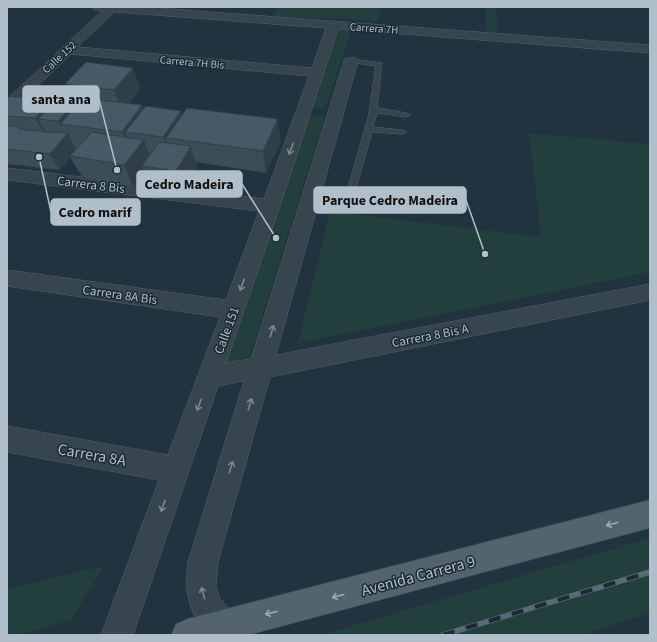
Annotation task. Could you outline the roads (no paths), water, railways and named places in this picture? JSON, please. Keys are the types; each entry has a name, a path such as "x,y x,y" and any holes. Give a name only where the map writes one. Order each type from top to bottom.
{"main road":[{"name":"Avenida Carrera 9","path":"187,635 650,514"}],"street":[{"name":"Carrera 7H","path":"104,8 650,49"},
{"name":"Calle 152","path":"9,104 67,50 104,8"},
{"name":"Calle 151","path":"117,635 234,310 334,25"},
{"name":"Carrera 7H Bis","path":"67,50 317,73"},
{"path":"223,625 207,608 201,587 203,562 351,62"},
{"path":"9,104 31,104"},
{"path":"304,112 336,115"},
{"path":"280,128 298,130"},
{"name":"Carrera 8 Bis","path":"7,174 270,206"},
{"name":"Carrera 8A Bis","path":"7,278 234,310"},
{"name":"Carrera 8 Bis A","path":"209,377 650,292"},
{"name":"Carrera 8A","path":"7,439 176,470"}],"lane":[{"path":"312,195 347,194 352,189 369,128 380,64 351,62"},
{"path":"373,110 406,115"},
{"path":"369,128 403,132"}],"railway":[{"path":"443,635 650,572"}],"place":[{"name":"Cedro marif","path":"39,157"},
{"name":"santa ana","path":"117,170"},
{"name":"Cedro Madeira","path":"276,238"},
{"name":"Parque Cedro Madeira","path":"485,254"}]}
